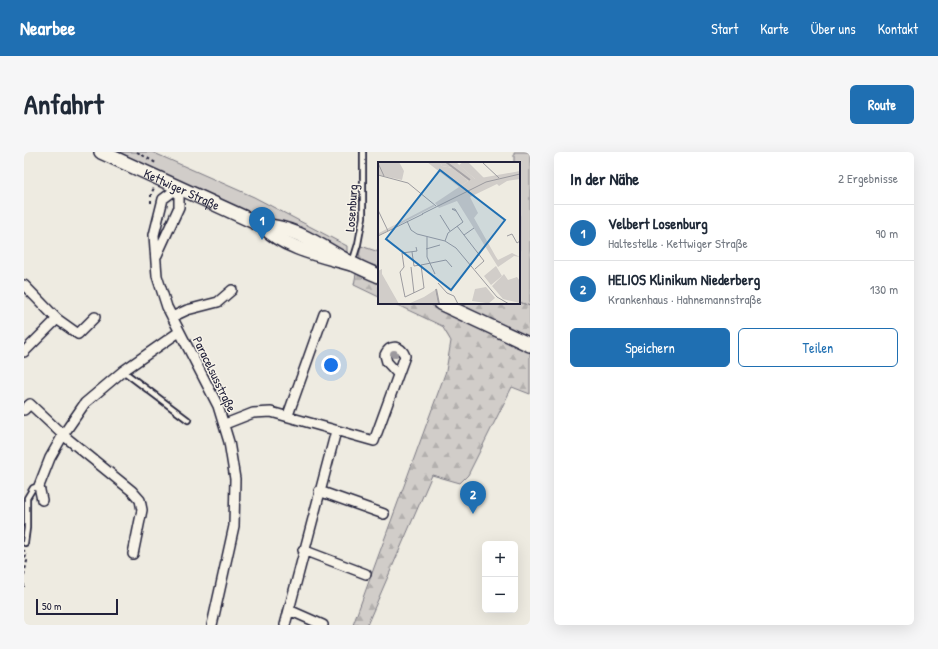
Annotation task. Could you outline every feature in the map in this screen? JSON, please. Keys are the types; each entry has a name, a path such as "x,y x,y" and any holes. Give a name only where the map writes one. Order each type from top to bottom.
{"main road":[{"name":"Kettwiger Straße","path":"102,152 263,226 271,235 314,254 351,264 378,276"},
{"path":"442,304 530,345"}],"street":[{"path":"156,256 179,207 179,187"},
{"name":"Paracelsusstraße","path":"179,187 163,199 154,235 158,276 163,298 179,332 210,386 225,424 233,460 235,502 234,526 212,625"},
{"path":"24,285 57,319 78,334 94,317"},
{"path":"172,317 187,310 218,302 232,290"},
{"path":"288,415 324,314"},
{"path":"24,352 57,319"},
{"path":"42,500 39,486 50,458 63,435 85,403 123,371 179,332"},
{"path":"225,424 254,413 271,412 288,415 336,431 374,441 398,374"},
{"path":"26,404 140,500 142,510 133,554"},
{"path":"285,625 303,550 336,431"},
{"path":"319,490 384,514"},
{"path":"303,550 366,574"},
{"path":"289,610 323,625"}],"lane":[{"name":"Losenburg","path":"351,264 358,244 364,217 363,152"},
{"path":"123,371 188,420"},
{"path":"25,543 27,498 33,488 39,486"}],"path":[{"path":"137,152 158,164"},
{"path":"24,575 27,561 24,551 25,543"}],"green space":[{"path":"109,152 152,152 254,197 347,246 347,258"},
{"path":"514,152 530,152 530,306 520,302 520,162 514,162"},
{"path":"361,246 378,252 378,297 354,285"},
{"path":"520,302 530,306 530,394 512,387 468,475 460,483 432,475 367,625 353,625 446,371 451,341 442,326 395,304 520,304"}],"place":[{"name":"Velbert Losenburg","path":"262,240"},
{"name":"HELIOS Klinikum Niederberg","path":"473,514"}]}
